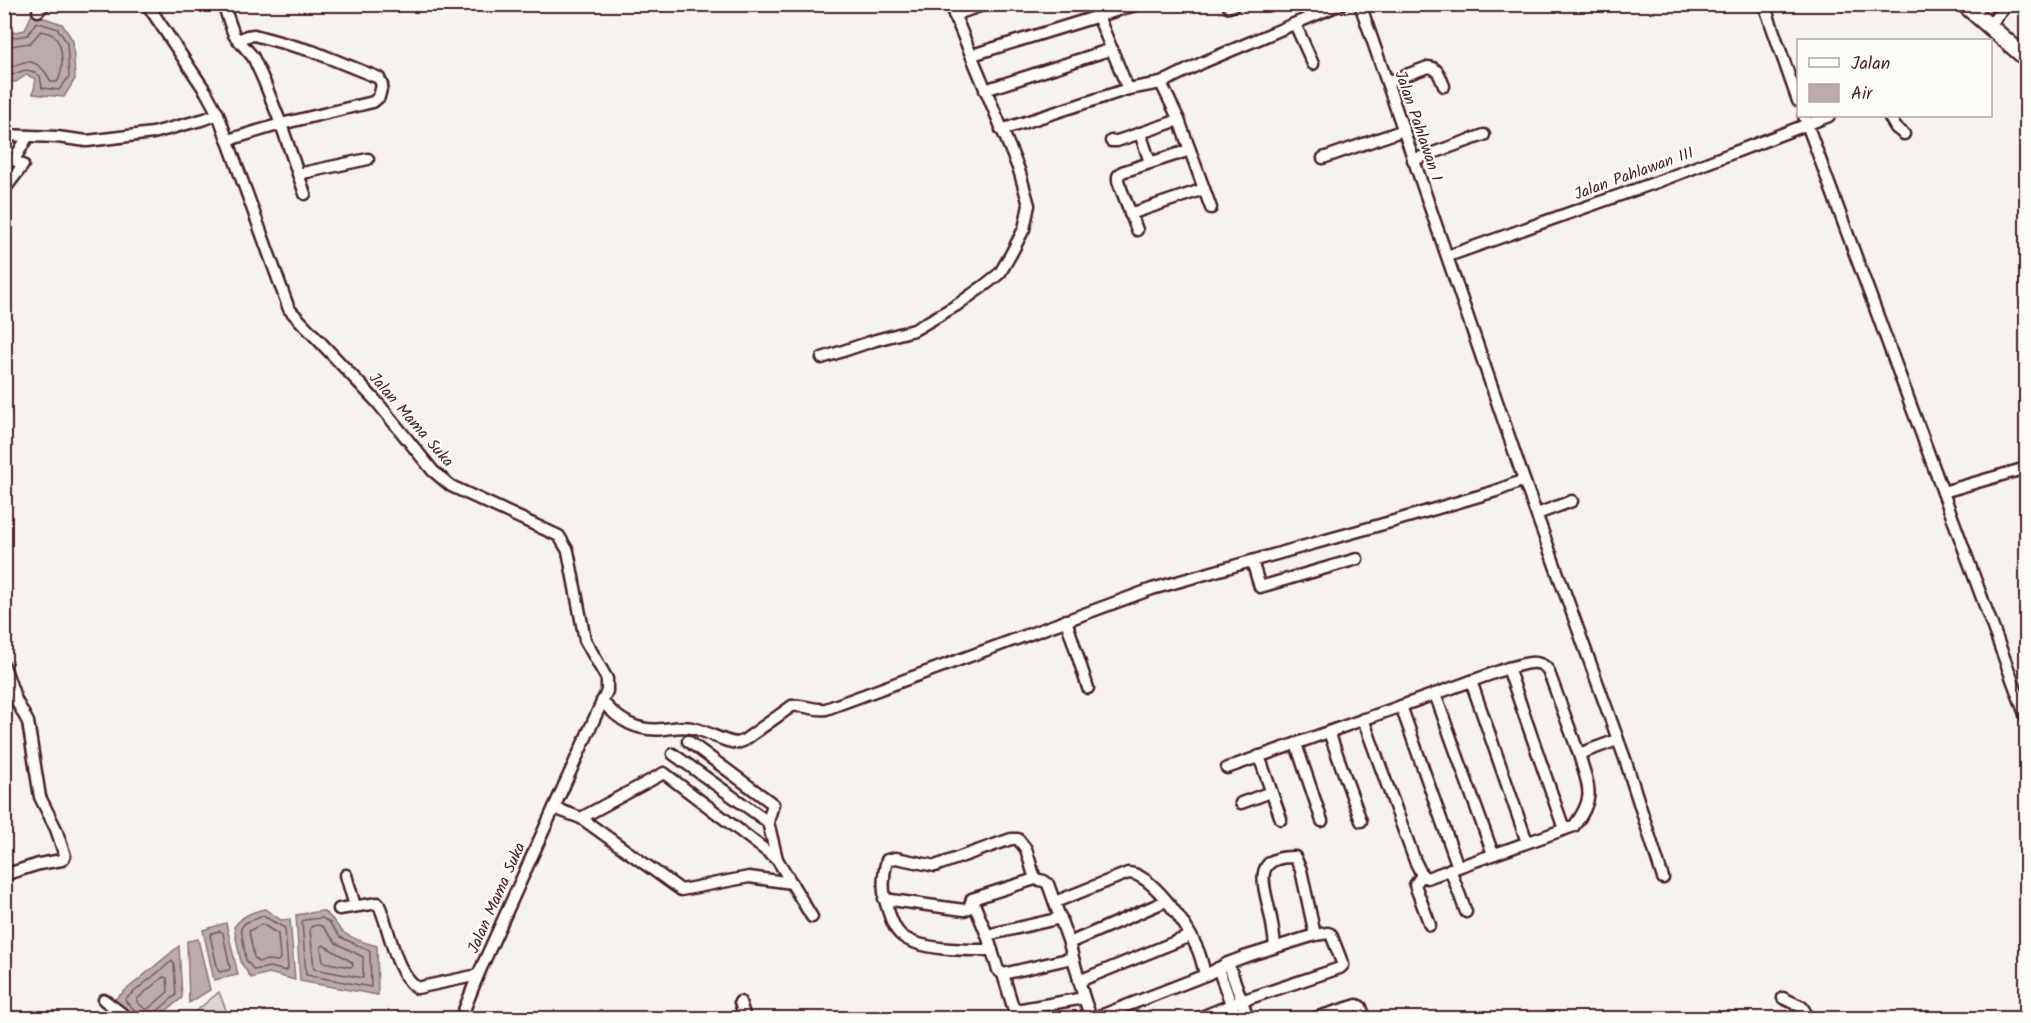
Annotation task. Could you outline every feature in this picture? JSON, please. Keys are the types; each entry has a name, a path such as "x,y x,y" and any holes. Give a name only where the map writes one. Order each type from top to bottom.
{"main road":[{"path":"1964,4 1991,33 2026,58"}],"street":[{"name":"Jalan Mama Suka","path":"147,4 206,92 218,114 289,309 377,402 433,471 451,486 558,536 568,551 585,640 607,679 607,691 478,975 461,1018"},
{"path":"223,4 234,35 253,57 281,124 305,194"},
{"path":"822,357 914,330 957,305 1000,273 1023,229 1029,205 1019,170 952,10 986,4"},
{"path":"1093,4 1128,89"},
{"path":"972,55 1138,4"},
{"path":"1001,130 1128,89 1161,83 1204,62 1341,4"},
{"name":"Jalan Pahlawan I","path":"1360,4 1663,878"},
{"path":"1764,4 1797,98"},
{"path":"1991,33 2007,4"},
{"path":"1295,24 1313,64"},
{"path":"228,140 281,124 373,102 379,97 382,81 312,51 254,35 239,40"},
{"path":"985,90 1112,49"},
{"path":"1387,82 1432,67 1437,69 1444,86"},
{"path":"1161,83 1179,120 1211,208"},
{"path":"4,135 87,141 153,133 218,114"},
{"name":"Jalan Pahlawan III","path":"1448,256 1657,182 1805,120 1823,117"},
{"path":"1890,117 1896,129 1904,134"},
{"path":"1111,141 1179,120"},
{"path":"1805,120 2026,717"},
{"path":"1323,158 1404,130"},
{"path":"1140,133 1150,162"},
{"path":"1413,160 1485,135"},
{"path":"4,190 23,165 14,160 28,136"},
{"path":"1137,230 1118,176 1122,172 1190,150"},
{"path":"298,174 368,159"},
{"path":"1131,214 1204,189"},
{"path":"1943,492 2026,468"},
{"path":"602,701 624,723 639,729 687,727 737,743 792,706 826,709 1152,589 1484,494 1524,480"},
{"path":"1537,514 1572,501"},
{"path":"1252,561 1260,587 1357,559"},
{"path":"1066,621 1088,688"},
{"path":"1227,768 1259,756 1296,744 1363,719 1508,668 1536,662 1543,664 1548,670 1579,754 1590,795 1585,811 1574,826 1426,878 1422,875 1363,719"},
{"path":"4,666 16,700 28,722 40,796 56,829 65,856 62,860 4,874"},
{"path":"1508,668 1564,829"},
{"path":"1471,681 1527,842"},
{"path":"1435,694 1492,854"},
{"path":"1401,706 1466,912"},
{"path":"1329,732 1361,821"},
{"path":"1579,754 1617,740"},
{"path":"688,741 773,804 768,822 777,859 812,917"},
{"path":"1296,744 1322,821"},
{"path":"673,754 768,822"},
{"path":"1259,756 1281,819"},
{"path":"581,818 664,773 777,859"},
{"path":"1241,803 1271,792"},
{"path":"554,808 581,818 681,890 749,877 792,883"},
{"path":"992,950 948,949 903,937 896,929 884,899 883,880 886,862 889,858 897,858 935,866 1011,838 1021,840 1035,879"},
{"path":"1275,947 1262,882 1263,871 1270,863 1285,857 1295,857 1301,870 1315,935"},
{"path":"1055,903 1128,873 1138,875 1145,879 1166,901 1190,936 1197,949 1205,975"},
{"path":"346,875 355,906"},
{"path":"1422,875 1415,885 1430,925"},
{"path":"972,899 1035,879 1048,884 1069,943 1084,998 1093,1018 1275,947 1315,935 1331,934 1342,960 1343,965 1340,968 1198,1018"},
{"path":"884,899 963,910 969,908 972,899"},
{"path":"972,899 998,970 1004,975 1013,1007 1016,1010 1084,998"},
{"path":"1069,943 1166,901"},
{"path":"339,909 378,903 402,970 417,988 478,975"},
{"path":"987,935 1061,918"},
{"path":"1079,981 1190,936"},
{"path":"1004,975 1072,958"},
{"path":"1223,966 1236,1003 1248,1018"},
{"path":"1783,998 1802,1008 1809,1018"},
{"path":"104,1000 128,1018"},
{"path":"740,1002 746,1018"},
{"path":"1236,1003 1236,1018"},
{"path":"1315,1018 1358,1005 1365,1018"}],"shaded area":[{"path":"219,992 229,1018 188,1018"}],"water":[{"path":"32,14 62,24 73,41 75,79 64,97 33,94 36,79 26,75 16,82 5,81 5,34 25,30"},
{"path":"265,909 281,920 290,919 295,980 269,973 251,978 241,963 234,927 247,915"},
{"path":"322,911 347,934 359,941 377,946 378,995 300,981 296,915"},
{"path":"226,923 238,975 214,980 203,930"},
{"path":"198,939 210,990 189,1003 187,941"},
{"path":"179,946 182,998 157,1018 136,1018 114,1000"}]}
